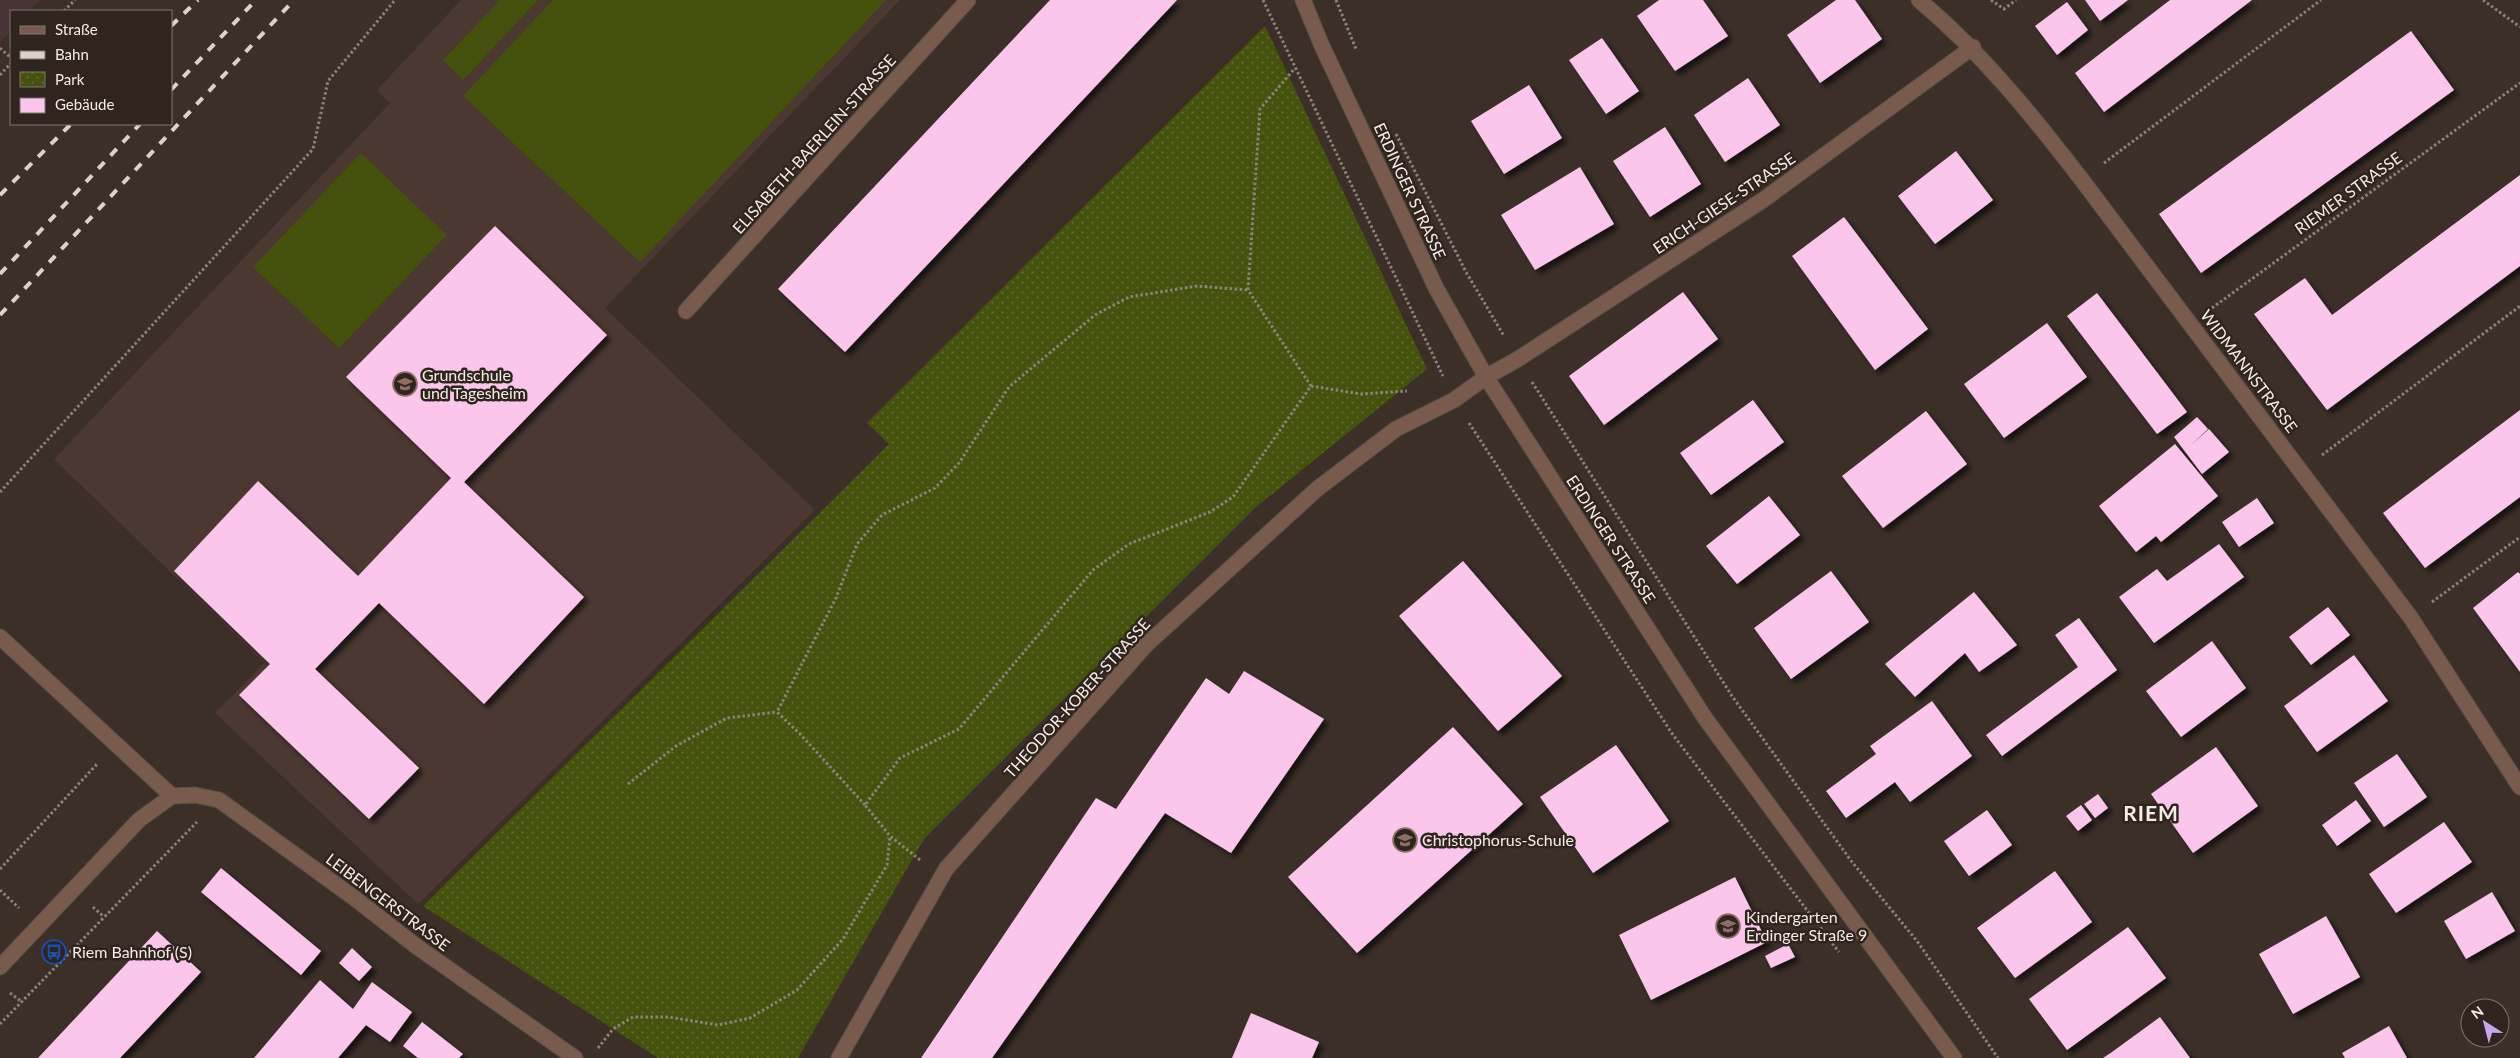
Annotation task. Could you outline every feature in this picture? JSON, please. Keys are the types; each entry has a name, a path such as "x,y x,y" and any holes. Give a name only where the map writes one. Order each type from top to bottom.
{"street":[{"name":"ELISABETH-BAERLEIN-STRASSE","path":"686,310 968,0"},
{"name":"ERDINGER STRASSE","path":"1303,0 1322,46 1436,288 1486,377 1705,718 1954,1058"},
{"name":"WIDMANNSTRASSE","path":"1920,0 1973,47 2032,114 2411,618 2520,787"},
{"name":"ERICH-GIESE-STRASSE","path":"1486,377 1518,359 1763,200 1973,47"},
{"name":"THEODOR-KOBER-STRASSE","path":"839,1058 946,869 1146,645 1317,489 1396,429 1454,400 1486,377"},
{"path":"0,638 172,796 139,820 0,967"},
{"name":"LEIBENGERSTRASSE","path":"172,796 195,795 219,800 353,897 416,946 575,1058"}],"path":[{"path":"65,10 76,0"},
{"path":"0,492 313,149 328,81 395,0"},
{"path":"1336,0 1358,52"},
{"path":"1991,0 2004,9 2016,0"},
{"path":"2082,180 2321,0"},
{"path":"2483,0 2520,27"},
{"path":"0,48 10,57"},
{"path":"0,75 10,64"},
{"path":"1295,68 1260,108 1248,290 1310,386 1360,394 1415,391"},
{"name":"RIEMER STRASSE","path":"2191,324 2520,83"},
{"path":"1394,128 1466,272 1518,359 1732,696 1852,862 1917,941 1998,1058"},
{"path":"777,712 836,598 857,544 882,515 935,488 959,463 1008,387 1095,314 1129,297 1197,286 1248,290"},
{"path":"2301,470 2520,306"},
{"path":"1435,379 1442,375"},
{"path":"866,805 900,758 959,729 1093,570 1129,544 1210,512 1233,497 1310,386"},
{"path":"2411,618 2520,537"},
{"path":"628,784 676,746 727,718 777,712"},
{"path":"777,712 866,805 890,836 941,877"},
{"path":"0,869 104,757 113,743"},
{"path":"0,1024 219,800"},
{"path":"596,1051 613,1029 633,1017 668,1017 718,1025 750,1018 797,990 843,939 888,865 890,836"}],"shaded area":[{"path":"0,0 40,0 30,10 10,10 10,32 0,43"},
{"name":"Grundschule und Tagesheim","path":"461,0 900,0 605,308 815,510 418,904 215,713 264,663 54,459 390,103 377,90"}],"green space":[{"path":"500,0 538,0 463,80 443,60"},
{"path":"553,0 886,0 640,262 463,96"},
{"path":"1265,26 1427,369 1256,507 924,839 798,1058 658,1058 423,906 889,444 867,423"},
{"path":"361,153 447,235 339,348 253,267"}],"building":[{"path":"1050,0 1177,0 845,352 778,289"},
{"path":"1659,0 1703,0 1728,36 1675,71 1637,16"},
{"path":"1836,0 1855,0 1882,39 1820,83 1787,35"},
{"path":"2085,0 2128,0 2100,21"},
{"path":"2170,0 2252,0 2104,112 2075,73"},
{"path":"2067,2 2088,30 2057,55 2035,26"},
{"path":"2411,31 2454,90 2201,273 2159,214"},
{"path":"1602,38 1639,91 1606,114 1569,60"},
{"path":"1748,78 1780,125 1725,162 1694,115"},
{"path":"1529,85 1562,138 1504,174 1471,121"},
{"path":"1665,127 1701,184 1650,217 1613,161"},
{"path":"1956,151 1993,200 1935,244 1898,196"},
{"path":"1580,167 1614,224 1535,270 1501,215"},
{"path":"2520,175 2520,266 2327,410 2254,314 2305,278 2332,315"},
{"path":"1844,217 1928,329 1875,370 1792,256"},
{"path":"495,226 607,335 464,482 584,597 484,704 379,603 315,669 419,768 369,819 239,695 270,664 174,571 258,481 358,576 451,478 346,377"},
{"path":"1683,292 1718,339 1604,425 1569,376"},
{"path":"2097,293 2187,412 2157,434 2067,316"},
{"path":"2047,323 2087,377 2004,438 1964,384"},
{"path":"1753,400 1784,442 1711,495 1680,453"},
{"path":"2520,410 2520,497 2425,568 2383,513"},
{"path":"1926,411 1967,464 1883,528 1842,476"},
{"path":"2197,417 2208,429 2190,446 2209,429 2229,452 2202,474 2174,437"},
{"path":"2175,444 2218,496 2161,542 2156,536 2136,552 2099,506"},
{"path":"1769,496 1800,535 1737,584 1706,546"},
{"path":"2257,498 2274,523 2239,547 2222,522"},
{"path":"2219,544 2244,577 2154,643 2119,597 2157,569 2167,581"},
{"path":"1463,561 1562,676 1498,731 1399,616"},
{"path":"1831,571 1869,622 1791,679 1754,628"},
{"path":"2518,572 2520,574 2520,672 2473,608"},
{"path":"1974,592 2017,645 1979,672 1965,653 1915,697 1885,664"},
{"path":"2328,607 2350,635 2311,665 2289,637"},
{"path":"2079,618 2117,670 2002,756 1986,735 2078,667 2055,635"},
{"path":"2212,641 2246,688 2181,737 2146,691"},
{"path":"2354,655 2388,701 2317,752 2284,706"},
{"path":"1244,671 1324,719 1231,853 1165,813 992,1058 921,1058 1096,798 1116,809 1206,678 1229,694"},
{"path":"1932,701 1972,756 1910,802 1895,782 1846,818 1826,791 1876,754 1870,746"},
{"name":"Christophorus-Schule","path":"1453,727 1523,804 1357,953 1288,877"},
{"path":"1616,745 1669,821 1593,873 1540,797"},
{"path":"2216,747 2258,806 2193,853 2151,794"},
{"path":"2397,754 2427,797 2384,827 2354,783"},
{"path":"2098,794 2108,808 2095,818 2084,804"},
{"path":"2356,800 2371,821 2337,846 2322,825"},
{"path":"2081,805 2092,820 2078,831 2066,816"},
{"path":"1987,810 2012,845 1969,876 1944,841"},
{"path":"2444,822 2472,862 2396,913 2369,874"},
{"path":"221,868 321,951 301,975 201,892"},
{"path":"2055,871 2092,922 2015,978 1977,928"},
{"path":"1735,877 1767,942 1651,1000 1619,935"},
{"path":"2492,892 2515,931 2466,959 2444,921"},
{"path":"2326,916 2360,977 2293,1014 2259,954"},
{"path":"2128,927 2166,978 2067,1050 2029,999"},
{"path":"157,931 201,972 120,1058 38,1058"},
{"path":"1788,944 1795,957 1771,968 1765,956"},
{"path":"352,948 372,967 359,981 339,963"},
{"path":"320,980 353,1009 372,982 412,1012 390,1042 366,1025 338,1058 254,1058"},
{"path":"1251,1013 1319,1042 1312,1058 1232,1058"},
{"path":"2160,1017 2190,1058 2103,1058 2112,1052"},
{"path":"422,1022 463,1054 459,1058 418,1058 403,1046"},
{"path":"2389,1026 2407,1058 2345,1058 2342,1053"}],"railway":[{"path":"172,25 198,0"},
{"path":"172,89 256,0"},
{"path":"0,315 294,0"},
{"path":"0,195 70,125"},
{"path":"0,274 139,125"}],"place":[{"name":"Grundschule und Tagesheim","path":"405,384"},
{"name":"Christophorus-Schule","path":"1405,840"},
{"name":"Kindergarten Erdinger Straße 9","path":"1728,926"},
{"name":"Riem Bahnhof (S)","path":"54,952"}],"district":[{"name":"RIEM","path":"2151,814"}]}
